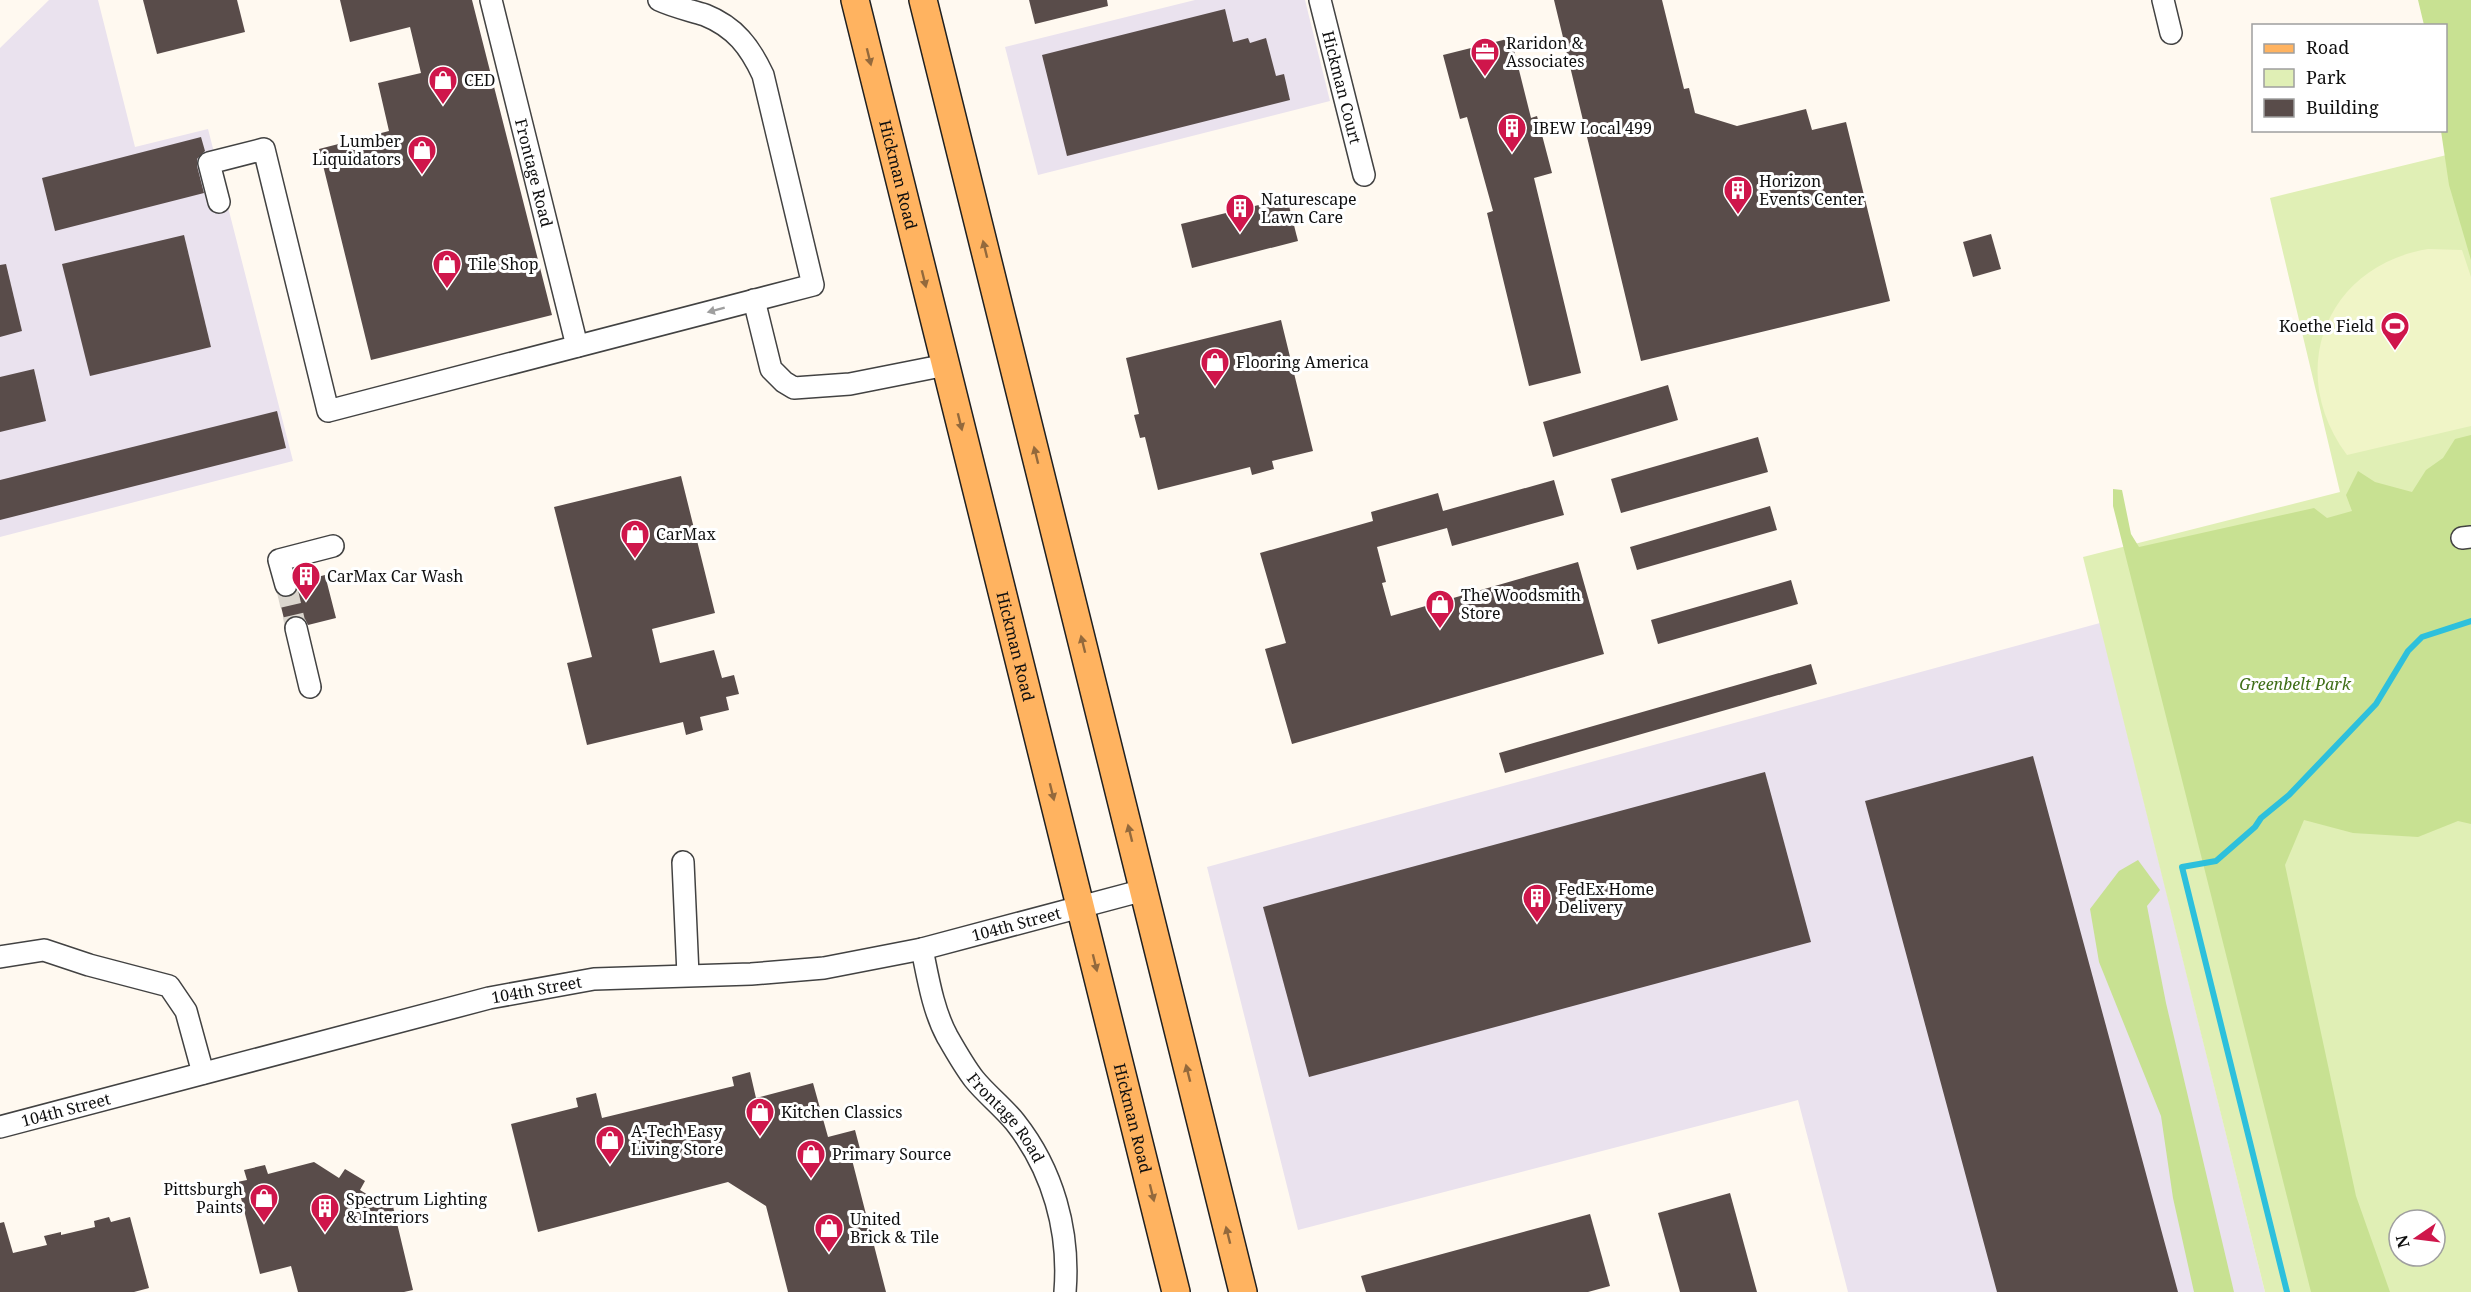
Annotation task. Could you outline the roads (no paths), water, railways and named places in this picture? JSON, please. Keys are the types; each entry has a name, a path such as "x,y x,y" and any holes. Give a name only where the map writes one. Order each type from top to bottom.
{"main road":[{"name":"Hickman Road","path":"855,0 1176,1292"},
{"path":"923,0 1243,1292"}],"street":[{"name":"Frontage Road","path":"491,0 577,346"},
{"path":"219,202 210,163 264,149 328,411 813,285 763,75 752,51 733,32 705,16 678,9 659,0"},
{"name":"Hickman Court","path":"1320,0 1364,175"},
{"path":"2163,0 2170,33"},
{"path":"754,300 771,369 794,388 850,384 946,365"},
{"path":"286,585 279,560 333,546"},
{"path":"296,628 310,687"},
{"path":"683,862 688,975"},
{"name":"104th Street","path":"0,1127 489,998 594,979 751,974 824,968 922,949 1144,890"},
{"name":"Frontage Road","path":"922,949 931,991 947,1035 974,1079 1014,1121 1047,1176 1056,1199 1065,1247 1065,1292"},
{"path":"0,957 44,951 169,986 186,1011 203,1073"}],"waterway":[{"path":"2287,1292 2182,867 2216,861 2289,795 2376,704 2408,651 2422,637 2471,621"}],"tunnel":[{"path":"286,585 296,628"}],"place":[{"name":"Raridon & Associates","path":"1485,78"},
{"name":"CED","path":"443,106"},
{"name":"IBEW Local 499","path":"1512,154"},
{"name":"Lumber Liquidators","path":"422,176"},
{"name":"Horizon Events Center","path":"1738,216"},
{"name":"Naturescape Lawn Care","path":"1240,234"},
{"name":"Tile Shop","path":"447,290"},
{"name":"Koethe Field","path":"2395,352"},
{"name":"Flooring America","path":"1215,388"},
{"name":"CarMax","path":"635,560"},
{"name":"CarMax Car Wash","path":"306,602"},
{"name":"The Woodsmith Store","path":"1440,630"},
{"name":"FedEx Home Delivery","path":"1537,924"},
{"name":"Kitchen Classics","path":"760,1138"},
{"name":"A-Tech Easy Living Store","path":"610,1166"},
{"name":"Primary Source","path":"811,1180"},
{"name":"Pittsburgh Paints","path":"264,1224"},
{"name":"Spectrum Lighting & Interiors","path":"325,1234"},
{"name":"United Brick & Tile","path":"829,1254"}],"park label":[{"name":"Greenbelt Park","path":"2295,684"}]}
